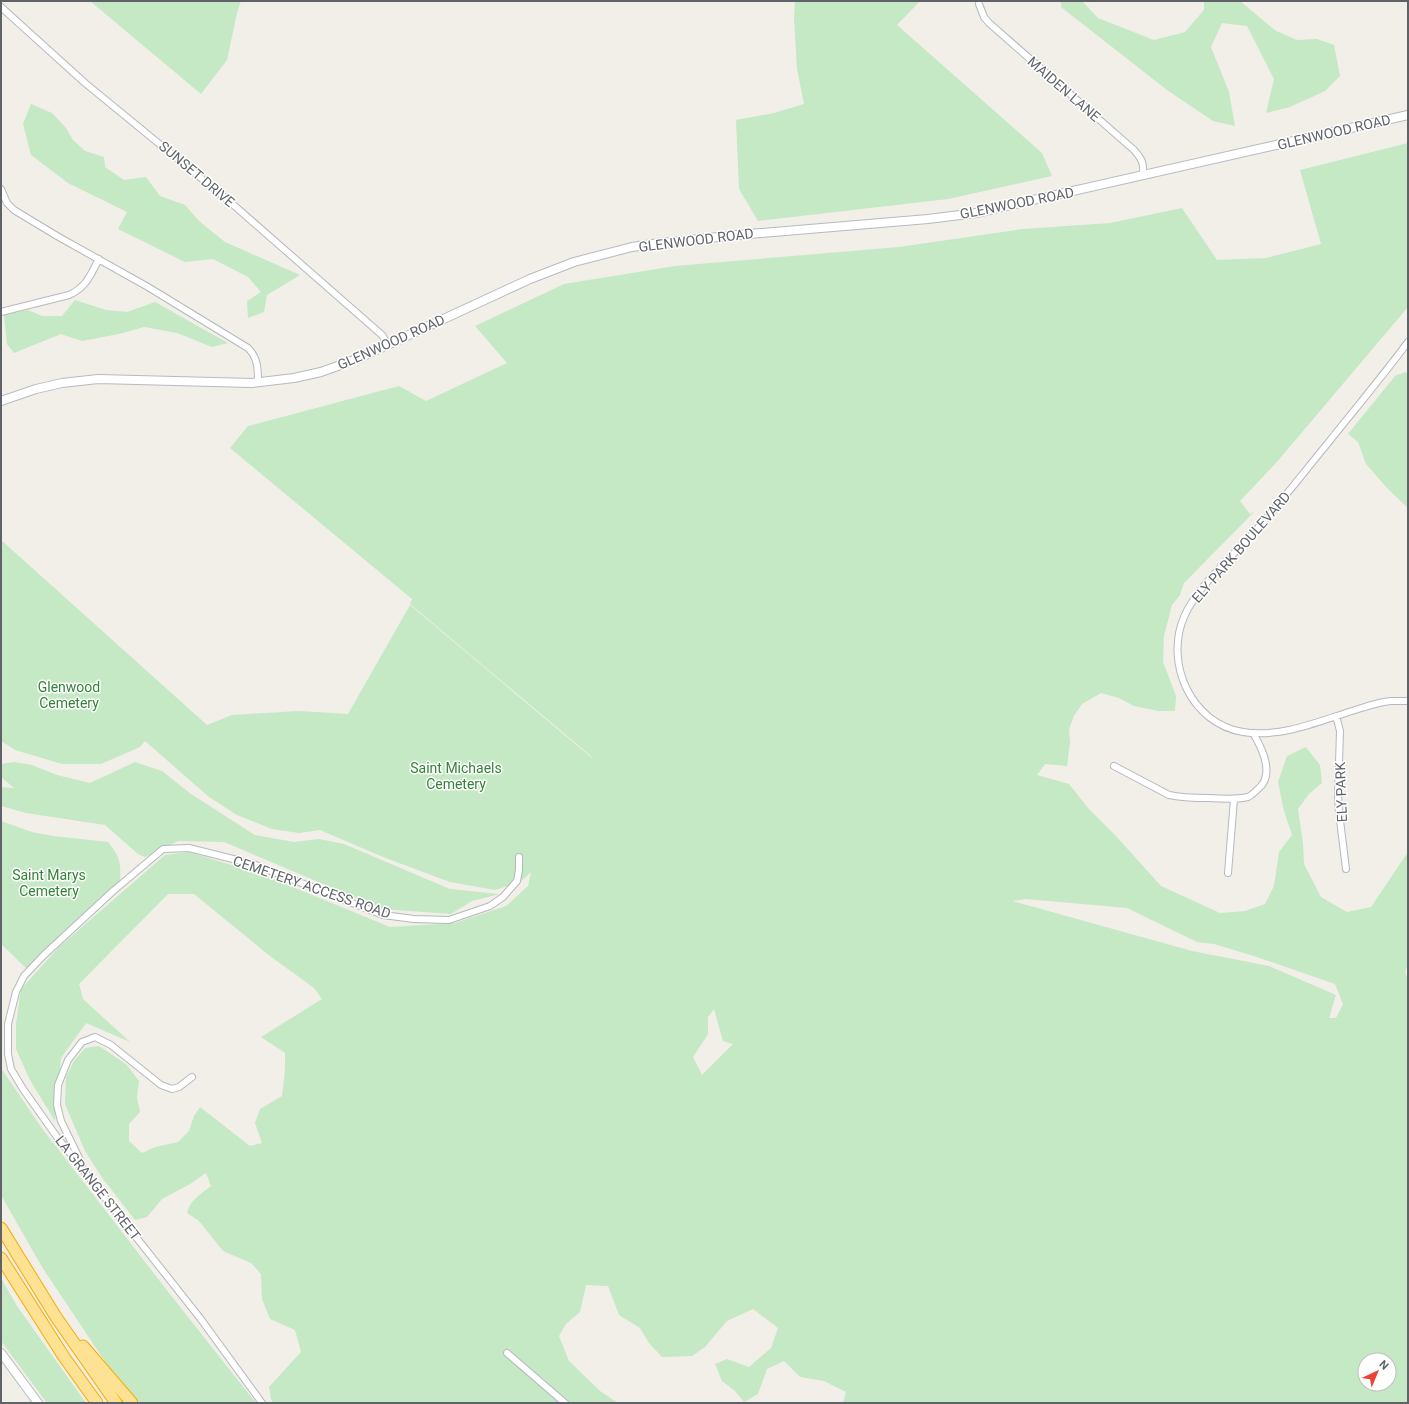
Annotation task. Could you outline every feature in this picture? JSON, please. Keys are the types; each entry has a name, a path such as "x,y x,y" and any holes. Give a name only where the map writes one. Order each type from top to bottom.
{"highway":[{"path":"1,1228 56,1317 116,1403"},
{"path":"1,1258 64,1357 97,1403"},
{"path":"56,1317 101,1366 132,1403"}],"street":[{"name":"MAIDEN LANE","path":"979,4 984,17 989,23 1134,150 1141,158 1144,167 1143,176"},
{"name":"SUNSET DRIVE","path":"1,7 85,83 229,200 382,335 388,345"},
{"name":"GLENWOOD ROAD","path":"1,402 36,389 62,383 98,379 258,382 294,378 321,372 357,359 530,279 574,262 632,247 737,235 928,219 976,213 1143,176 1408,114"},
{"path":"1,189 4,203 14,210 148,287 248,348 254,354 257,362 258,382"},
{"path":"1,312 69,295 79,290 86,283 99,259"},
{"name":"ELY PARK BOULEVARD","path":"1408,342 1295,485 1199,592 1184,616 1177,640 1177,660 1182,679 1192,698 1209,717 1222,725 1241,732 1282,732 1372,704 1391,701 1408,701"},
{"name":"ELY PARK","path":"1336,716 1340,731 1338,795 1339,812 1346,869"},
{"path":"1114,766 1169,795 1179,797 1234,799 1250,796 1260,788 1266,775 1265,760 1253,733"},
{"path":"1228,873 1234,799"},
{"name":"CEMETERY ACCESS ROAD","path":"42,957 112,892 163,849 189,848 253,864 383,915 414,919 449,920 490,906 503,897 517,881 520,870 519,858"},
{"name":"LA GRANGE STREET","path":"42,957 24,976 16,992 8,1024 8,1054 11,1069 23,1089 57,1137 200,1318 262,1403"},
{"path":"88,1176 61,1121 58,1105 58,1085 68,1060 82,1042 95,1037 111,1045 161,1085 172,1089 179,1087 192,1078"},
{"path":"1,1353 38,1403"},
{"path":"507,1353 565,1403"}],"green space":[{"path":"90,1 241,1 227,60 201,94"},
{"path":"795,1 920,1 897,25 1042,153 1052,176 948,199 758,221 739,189 736,120 774,113 804,104 797,69 794,18"},
{"path":"1061,1 1082,1 1098,18 1154,40 1185,32 1204,10 1204,1 1240,1 1276,31 1297,40 1317,39 1334,45 1340,76 1325,91 1290,107 1266,113 1274,79 1247,26 1222,23 1211,47 1229,92 1235,126 1213,121 1167,90 1061,7"},
{"path":"31,104 52,113 66,128 73,140 85,151 104,157 105,167 124,180 146,177 160,196 185,205 199,221 225,242 300,275 267,295 264,312 248,318 247,301 261,292 248,277 213,259 185,262 118,229 127,212 68,183 31,155 23,124"},
{"path":"1408,143 1408,307 1276,463 1240,501 1250,514 1255,511 1184,583 1180,595 1172,605 1164,636 1163,662 1176,696 1175,711 1158,711 1134,706 1119,698 1101,693 1082,704 1074,716 1069,729 1070,743 1067,766 1045,764 1037,775 1069,784 1088,808 1115,835 1161,886 1220,913 1245,911 1265,904 1274,886 1279,852 1292,835 1284,811 1278,782 1287,756 1306,747 1320,765 1322,783 1309,794 1298,809 1303,843 1304,864 1321,897 1347,912 1371,907 1408,852 1408,965 1405,972 1408,981 1408,1403 843,1403 846,1392 824,1381 800,1377 784,1361 767,1369 758,1394 744,1402 735,1391 722,1381 715,1364 727,1359 749,1367 771,1348 778,1328 753,1309 727,1321 705,1347 692,1356 662,1357 649,1343 640,1328 619,1315 608,1286 586,1285 580,1312 566,1324 559,1336 569,1361 600,1391 618,1403 273,1403 269,1387 301,1352 295,1330 270,1319 262,1299 261,1274 251,1263 223,1251 199,1221 187,1213 193,1201 211,1186 206,1173 190,1184 162,1199 147,1217 135,1220 103,1179 85,1151 65,1104 66,1077 74,1061 85,1048 99,1046 126,1064 139,1081 137,1098 140,1112 129,1124 129,1141 142,1153 155,1147 178,1142 189,1131 194,1116 200,1107 250,1146 262,1143 255,1123 260,1109 282,1096 285,1053 261,1037 322,999 314,988 270,956 194,894 168,894 79,984 83,999 130,1042 86,1023 61,1058 55,1121 30,1080 16,1049 16,1024 21,989 59,947 165,855 189,852 261,874 390,927 455,923 506,906 528,886 531,872 520,882 495,890 450,882 383,857 320,830 299,833 272,829 237,815 209,797 145,741 140,747 101,764 62,764 15,750 1,741 1,540 207,725 232,715 299,711 348,714 410,605 592,758 410,604 412,599 230,448 248,426 399,386 426,401 507,363 475,326 564,284 675,266 899,247 1023,229 1110,223 1182,208 1217,260 1266,258 1321,244 1300,170","holes":["1026,899 1127,908 1197,942 1214,944 1335,984 1343,1004 1336,1018 1329,1018 1336,995 1269,966 1192,951 1012,901","714,1009 723,1041 733,1044 702,1075 693,1057 708,1034 708,1017"]},
{"path":"75,300 106,310 127,312 155,302 228,343 212,347 177,333 144,327 119,334 82,341 61,334 14,353 7,344 4,315 28,310 42,316 62,316"},
{"path":"1405,372 1408,374 1408,508 1387,488 1366,464 1358,442 1348,434 1395,376"},
{"path":"14,762 32,765 57,775 90,783 135,762 162,771 191,794 255,835 294,842 319,839 344,844 450,889 500,894 472,901 451,914 382,909 224,842 178,841 145,857 138,854 105,825 26,813 1,806 1,787 14,788 1,777 1,764"},
{"name":"Saint Marys Cemetery","path":"1,821 32,832 53,836 108,842 115,852 120,864 120,881 27,969 1,944"},
{"path":"1,1068 41,1127 256,1403 140,1403 106,1363 42,1267 1,1195"},
{"path":"1,1278 17,1306 86,1403 47,1403 1,1341"}],"park label":[{"name":"Glenwood Cemetery","path":"69,696"},
{"name":"Saint Michaels Cemetery","path":"456,776"}]}
